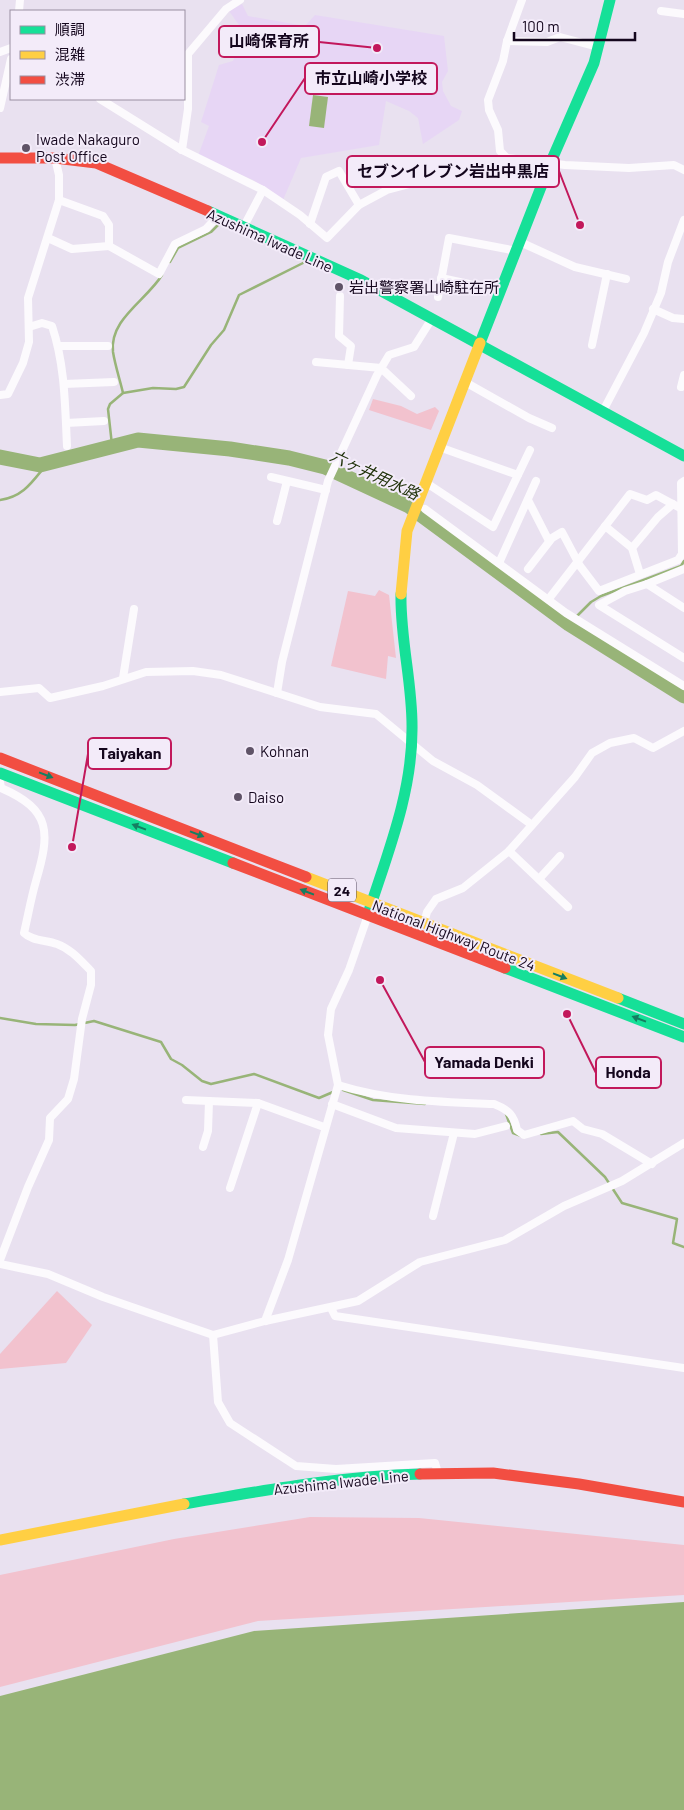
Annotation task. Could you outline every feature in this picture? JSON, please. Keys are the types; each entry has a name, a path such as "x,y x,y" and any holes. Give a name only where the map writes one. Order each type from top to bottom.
{"main road":[{"path":"368,915 408,783 412,745 411,704 401,604 402,569 408,531 425,482 550,164 577,106 598,47 610,0"},
{"name":"Azushima Iwade Line","path":"0,158 91,160 361,280 431,320 684,456"},
{"name":"National Highway Route 24","path":"0,758 684,1024"},
{"name":"National Highway Route 24","path":"0,773 684,1037"},
{"name":"Azushima Iwade Line","path":"0,1540 166,1507 296,1486 389,1475 493,1473 579,1484 684,1502"}],"street":[{"path":"182,150 188,109 188,54 226,9 240,0"},
{"path":"507,158 500,150 498,130 489,110 488,100 522,0"},
{"path":"662,11 684,14"},
{"path":"507,41 547,42 560,37 598,47"},
{"path":"0,108 10,63"},
{"path":"102,100 182,150 263,190 327,238 358,205 387,190 416,182 474,173 507,158 550,164 629,168 674,166 684,170"},
{"path":"0,395 8,394 23,363 29,342 28,298 59,200 59,175 55,158"},
{"path":"310,224 326,177 339,171 358,205"},
{"path":"243,228 263,190"},
{"path":"59,200 103,216 109,224 109,246"},
{"path":"48,238 72,249 109,246 159,274 175,244 206,229 218,216"},
{"path":"603,411 644,333 661,293 668,262 684,220"},
{"path":"438,296 450,238 518,247 576,267 626,279"},
{"path":"592,345 607,274"},
{"path":"441,278 469,284"},
{"path":"340,296 339,336 351,346 348,365"},
{"path":"653,309 673,318 684,319"},
{"path":"276,693 282,662 328,481 381,368 389,355 414,346 431,320"},
{"path":"29,326 42,323 52,326 59,346 64,384 67,446"},
{"path":"59,346 108,346"},
{"path":"316,362 381,368 411,396"},
{"path":"681,387 684,375"},
{"path":"64,384 114,382"},
{"path":"464,382 529,418 552,428"},
{"path":"66,423 104,420"},
{"path":"439,447 518,475"},
{"path":"425,482 493,527 530,450"},
{"path":"271,477 326,490"},
{"path":"277,521 287,481"},
{"path":"499,563 536,481"},
{"path":"528,569 549,541 562,532 577,560 599,591 678,560 682,554 684,536 682,483 684,481"},
{"path":"551,596 630,494 647,500 656,495 682,509"},
{"path":"528,500 549,541"},
{"path":"632,548 658,517 673,504"},
{"path":"425,509 566,613 684,686"},
{"path":"605,526 632,548 640,574"},
{"path":"684,569 625,591 599,605 684,658"},
{"path":"647,584 684,608"},
{"path":"122,678 134,609"},
{"path":"0,692 39,688 50,698 103,686 122,678 146,672 193,671 221,674 320,707 376,714 433,761 477,785 532,825"},
{"path":"424,923 436,900 463,888 509,850 575,777 592,753 610,743 634,738 653,748 684,731"},
{"path":"0,782 1,788 22,797 32,807 42,822 46,834 45,850 24,933 28,937 58,944 75,954 91,971 91,984 82,1019 74,1078 68,1099 50,1118 49,1140 28,1187 0,1260"},
{"path":"509,850 568,907"},
{"path":"539,879 560,856"},
{"path":"265,1321 288,1260 324,1127 338,1085 328,1035 331,1009 349,970 368,915"},
{"path":"338,1085 368,1095 390,1098 494,1104 508,1110 514,1119 517,1130 524,1134 573,1121 583,1129 602,1134 652,1164"},
{"path":"186,1100 258,1102 324,1127"},
{"path":"204,1147 208,1131 209,1101"},
{"path":"230,1188 258,1102"},
{"path":"332,1104 396,1128 475,1134 506,1126"},
{"path":"434,1216 454,1132"},
{"path":"0,1264 48,1274 103,1297 213,1335 265,1321 358,1301 420,1262 505,1240 564,1206 622,1182 684,1143"},
{"path":"331,1308 335,1316 684,1368"},
{"path":"213,1335 218,1402 230,1423 296,1466 336,1469 435,1463 438,1473"}],"shaded area":[{"path":"242,4 248,16 305,26 315,15 444,36 448,71 442,82 443,91 451,106 462,111 459,120 423,144 418,118 409,111 386,101 379,145 301,158 283,200 253,180 198,156 209,126 201,122 219,65 233,61 244,32 229,11"},
{"path":"313,95 328,97 324,128 309,126"},
{"path":"373,399 401,406 417,414 435,407 439,411 431,430 369,410"},
{"path":"379,590 389,595 396,658 388,656 386,679 331,666 348,591 375,596"},
{"path":"57,1291 92,1325 66,1363 0,1369 0,1354"},
{"path":"310,1517 419,1518 684,1545 684,1595 258,1621 0,1687 0,1575 174,1539"},
{"path":"684,1602 684,1810 0,1810 0,1696 254,1631"}],"waterway":[{"path":"170,262 178,248 211,232 220,223"},
{"path":"112,445 108,409 110,404 123,393 153,388 176,389 184,387 211,345 224,330 239,295 305,262"},
{"path":"123,393 113,352 113,340 130,310 162,275"},
{"name":"六ヶ井用水路","path":"0,457 40,465 138,440 230,449 289,458 325,467 409,506 569,624 684,696"},
{"path":"0,500 14,496 24,490 42,470 40,465"},
{"path":"569,624 591,602 601,596 681,566 684,561"},
{"path":"0,1018 36,1024 75,1025 94,1021 161,1042 171,1059 202,1081 211,1084 254,1074 319,1098 333,1092"},
{"path":"343,1090 373,1100 425,1104"},
{"path":"506,1114 513,1133 524,1137"},
{"path":"541,1134 558,1132 605,1177 622,1203 677,1219 673,1243 684,1247"}],"traffic: fast":[{"path":"480,343 550,164 594,63 610,0"},
{"path":"208,211 361,280 684,456"},
{"path":"369,911 398,822 411,753 411,696 402,628 401,594"},
{"path":"0,773 233,863"},
{"path":"505,968 684,1037"},
{"path":"618,998 684,1024"},
{"path":"184,1504 331,1481 420,1474"}],"traffic: slow":[{"path":"401,594 407,531 480,343"},
{"path":"306,877 618,998"},
{"path":"0,1540 184,1504"}],"traffic: jam":[{"path":"0,158 55,158 96,163 208,211"},
{"path":"0,758 306,877"},
{"path":"233,863 505,968"},
{"path":"420,1474 493,1473 579,1484 684,1502"}],"place":[{"name":"山崎保育所","path":"377,48"},
{"name":"市立山崎小学校","path":"262,142"},
{"name":"Iwade Nakaguro Post Office","path":"26,148"},
{"name":"セブンイレブン岩出中黒店","path":"580,225"},
{"name":"岩出警察署山崎駐在所","path":"339,287"},
{"name":"Kohnan","path":"250,751"},
{"name":"Daiso","path":"238,797"},
{"name":"Taiyakan","path":"72,847"},
{"name":"Yamada Denki","path":"380,980"},
{"name":"Honda","path":"567,1014"}]}
